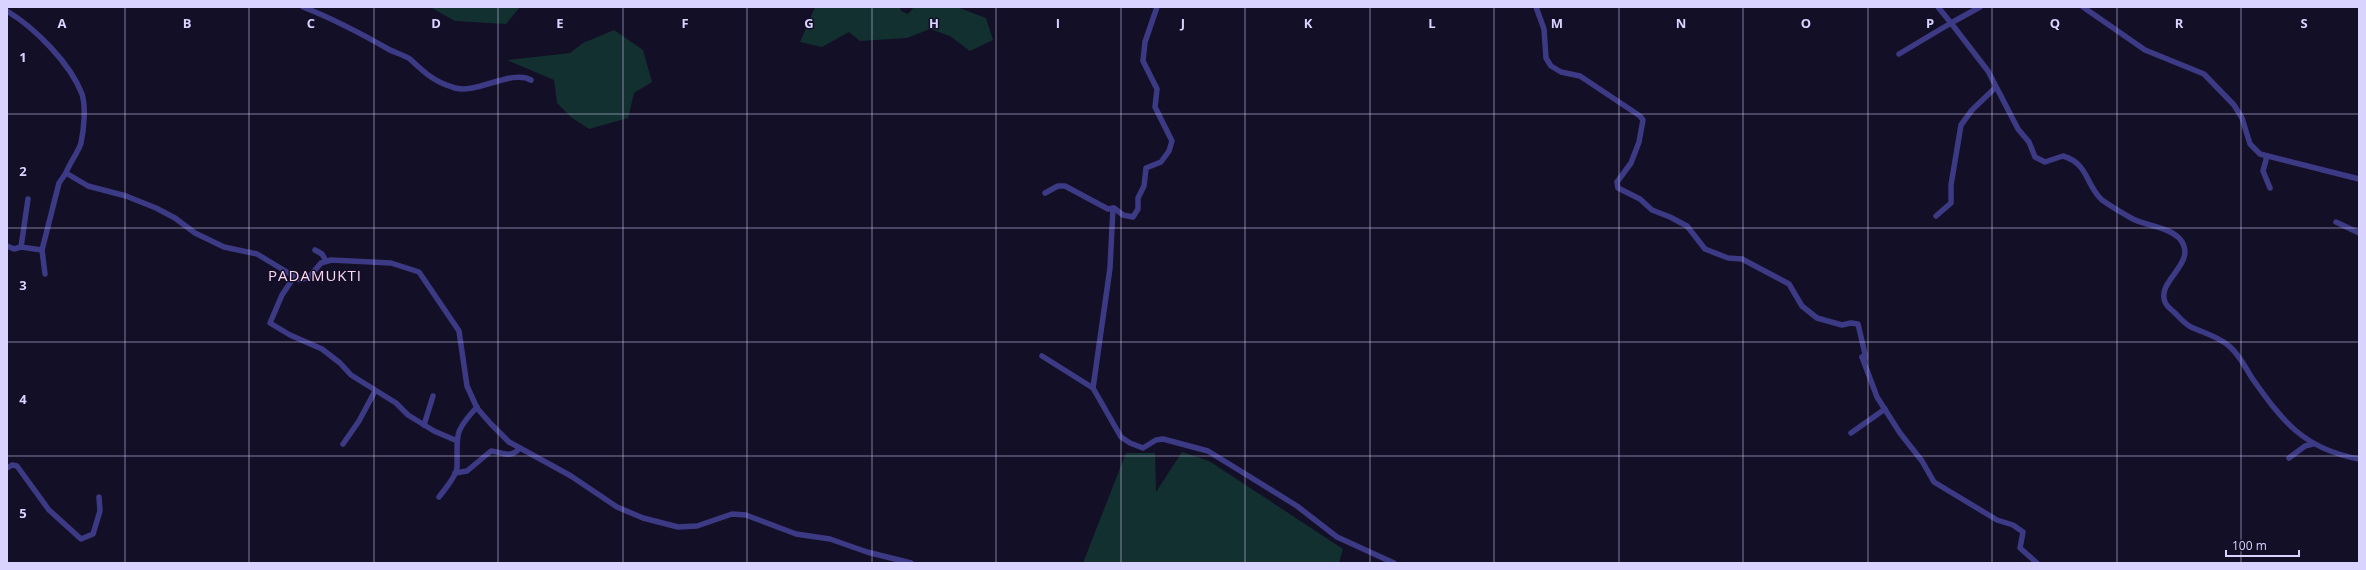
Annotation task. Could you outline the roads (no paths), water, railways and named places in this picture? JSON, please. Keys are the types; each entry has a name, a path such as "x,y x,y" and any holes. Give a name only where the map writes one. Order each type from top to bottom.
{"street":[{"path":"304,7 409,59 424,74 439,83 456,88 471,88 482,84 521,77 532,80"},
{"path":"1045,194 1058,186 1065,186 1108,209 1113,208 1124,215 1134,216 1138,209 1138,198 1144,186 1146,168 1161,162 1171,146 1171,138 1155,108 1157,89 1143,61 1146,38 1157,7"},
{"path":"1536,7 1544,29 1546,58 1551,66 1561,72 1580,76 1640,116 1643,120 1639,142 1631,163 1617,182 1618,188 1640,199 1652,210 1686,226 1705,249 1728,258 1742,259 1789,284 1802,306 1817,318 1842,325 1851,323 1858,324 1864,358 1876,396 1922,461 1934,482 1999,522 2014,525 2023,532 2020,548 2036,563"},
{"path":"1938,7 1988,71 2019,130 2028,139 2035,158 2045,162 2063,156 2077,162 2082,167 2095,192 2102,200 2133,219 2174,234 2180,240 2184,247 2184,260 2172,276 2165,292 2164,300 2167,305 2190,326 2229,346 2277,413 2294,430 2313,444 2339,456 2359,459"},
{"path":"1966,7 1972,12"},
{"path":"1899,54 1980,7"},
{"path":"2083,7 2145,50 2204,74 2234,105 2242,118 2252,147 2267,156 2359,179"},
{"path":"7,11 38,33 74,79 82,94 84,112 82,138 66,172 59,182 42,250 45,274"},
{"path":"1936,216 1947,209 1952,200 1951,185 1961,125 1972,110 1996,88"},
{"path":"2267,156 2263,171 2270,188"},
{"path":"66,172 73,179 92,188 126,196 156,208 175,218 195,234 224,247 257,254 294,277 306,279 321,263 326,261 391,263 419,272 459,331 467,386 477,407 509,442 519,449 571,476 617,507 663,524 678,527 697,526 738,513 796,534 830,539 867,552 911,563"},
{"path":"21,247 27,216 25,209 28,199"},
{"path":"1093,388 1110,268 1113,208"},
{"path":"2336,222 2359,233"},
{"path":"7,246 14,250 21,247 42,250"},
{"path":"315,250 322,254 326,261"},
{"path":"294,277 282,295 270,323 290,335 322,349 340,362 351,375 396,403 408,415 424,425 455,440"},
{"path":"1042,356 1093,388 1121,437 1126,441 1141,448 1156,440 1163,439 1208,451 1297,506 1337,537 1394,563"},
{"path":"343,444 355,427 375,391"},
{"path":"424,425 433,396"},
{"path":"440,497 455,473 455,440 459,428 477,407"},
{"path":"1851,433 1885,410"},
{"path":"2289,458 2305,446 2313,444"},
{"path":"455,473 467,471 491,451 506,456 514,454 519,449"},
{"path":"7,460 9,467 18,467 49,510 80,539 93,534 100,511 99,497"}],"district":[{"name":"PADAMUKTI","path":"315,275"}]}
